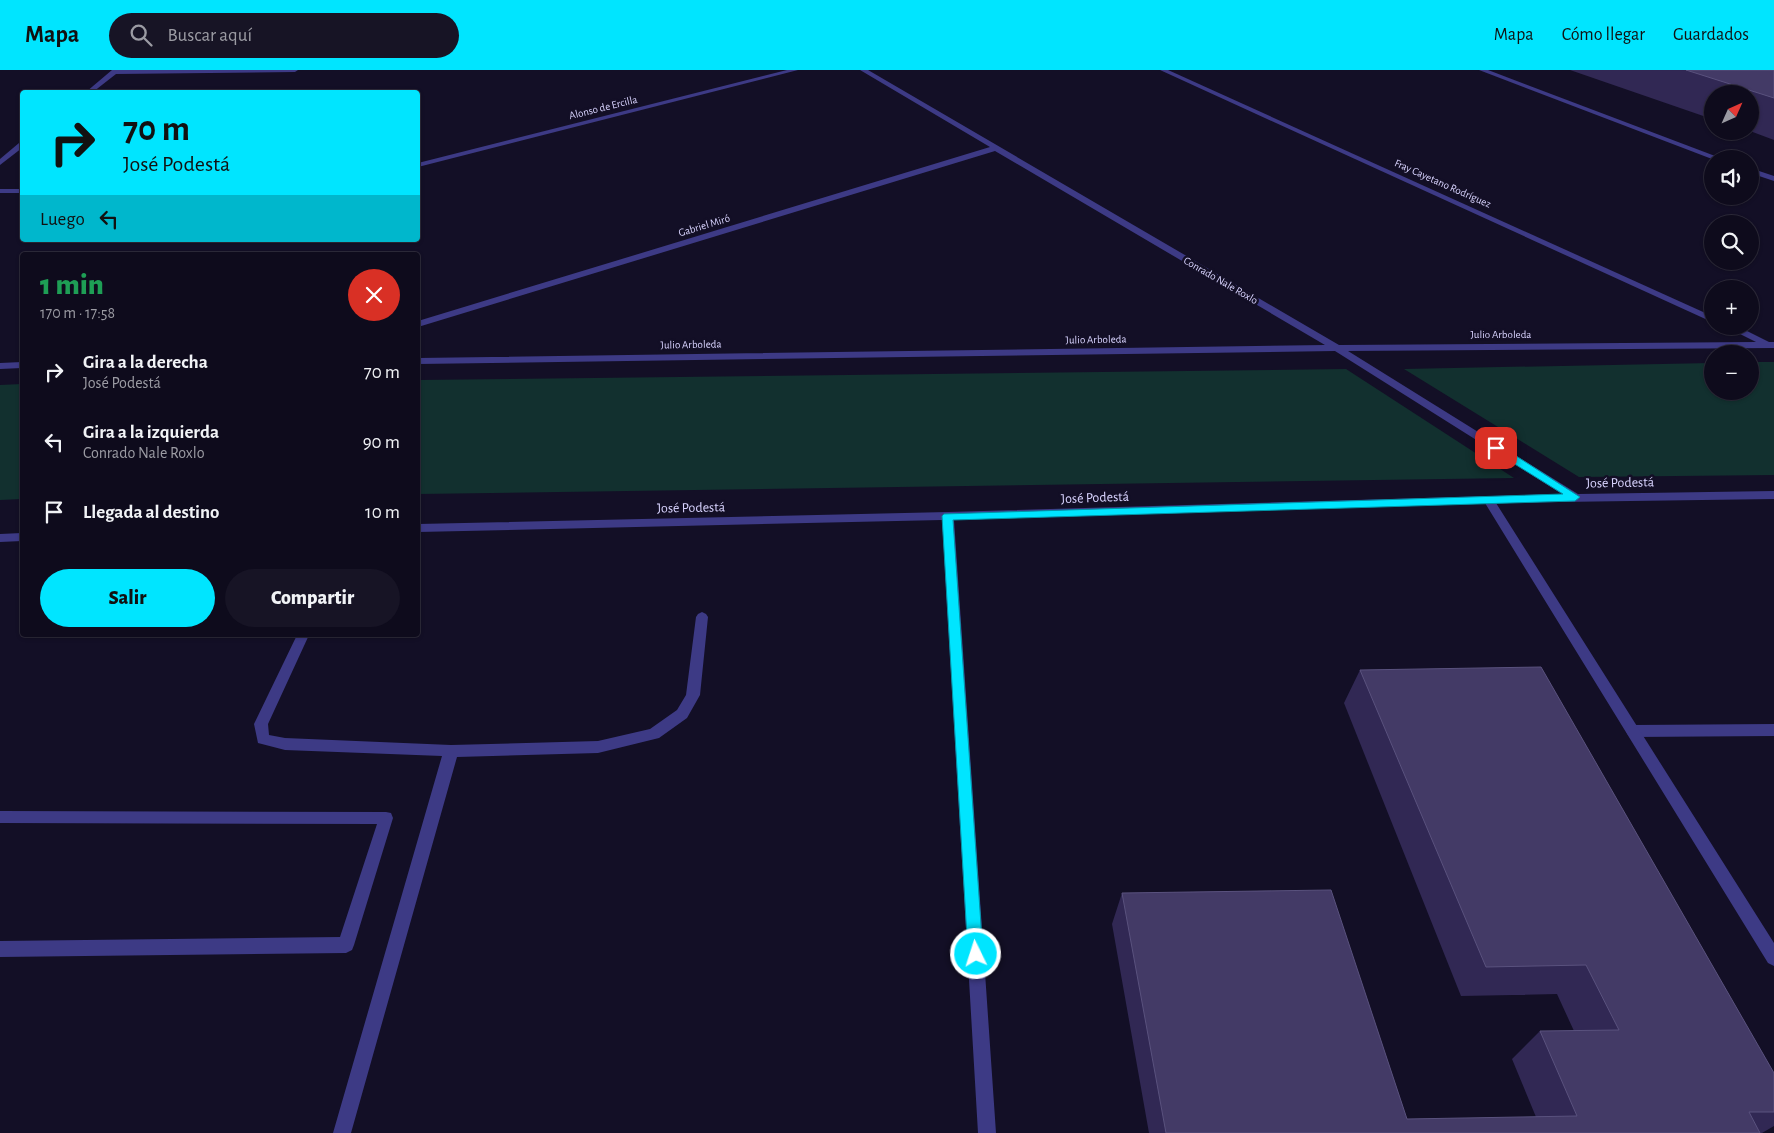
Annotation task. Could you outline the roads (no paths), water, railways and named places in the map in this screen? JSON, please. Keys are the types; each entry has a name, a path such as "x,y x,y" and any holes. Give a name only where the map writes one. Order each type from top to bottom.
{"street":[{"path":"92,90 116,71 296,70"},
{"name":"Alonso de Ercilla","path":"420,164 795,70"},
{"name":"Conrado Nale Roxlo","path":"863,70 1337,348 1575,497"},
{"name":"Fray Cayetano Rodríguez","path":"1163,70 1704,315"},
{"path":"1482,70 1704,153"},
{"path":"0,163 20,147"},
{"name":"Gabriel Miró","path":"420,323 996,148"},
{"path":"1759,173 1774,179"},
{"path":"0,191 20,191"},
{"path":"1749,335 1772,345"},
{"name":"Julio Arboleda","path":"420,361 1337,348 1772,345"},
{"path":"0,366 20,365"},
{"name":"José Podestá","path":"420,528 948,516 1488,498 1774,495"},
{"path":"1488,498 1774,958"},
{"path":"948,516 987,1133"},
{"path":"0,538 20,537"},
{"path":"302,637 261,724 263,739 284,744 451,751 598,747 654,734 682,714 693,695 702,617"},
{"path":"1632,732 1774,730"},
{"path":"342,1133 451,751"},
{"path":"0,817 386,818 346,945 0,949"}]}
